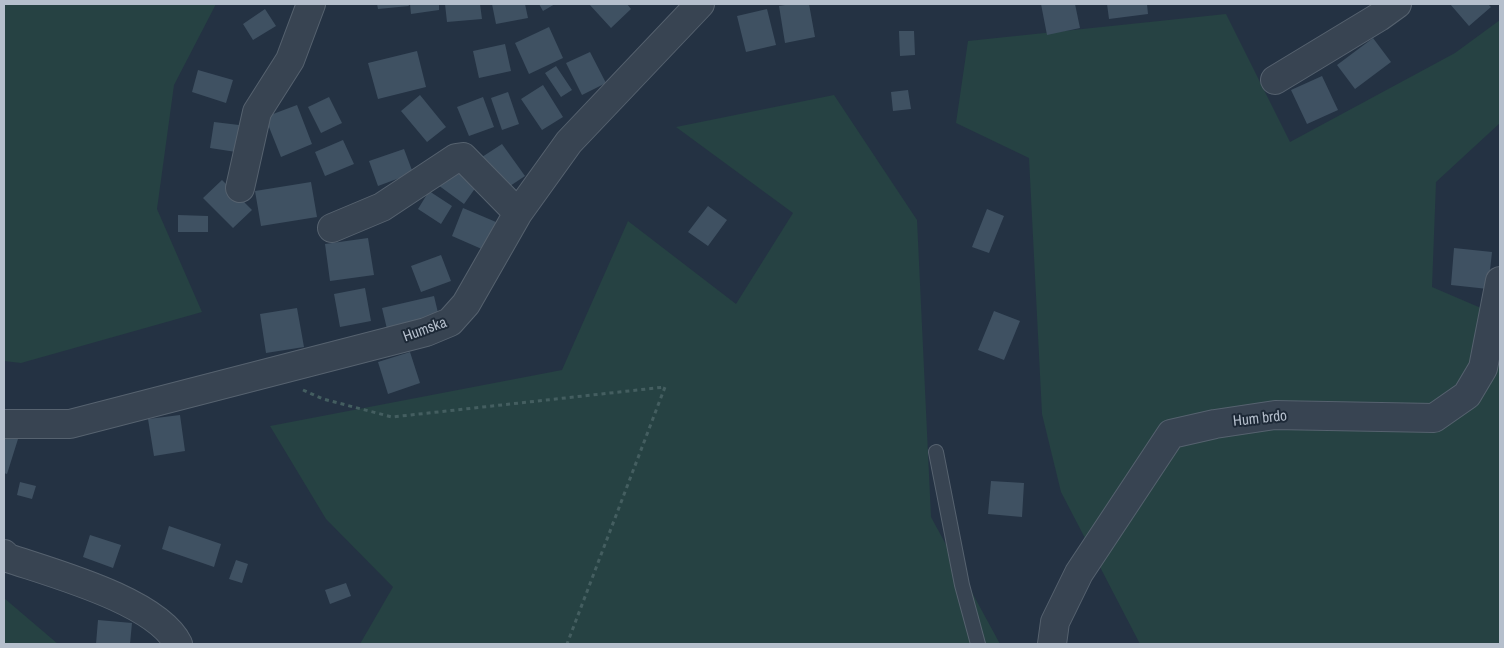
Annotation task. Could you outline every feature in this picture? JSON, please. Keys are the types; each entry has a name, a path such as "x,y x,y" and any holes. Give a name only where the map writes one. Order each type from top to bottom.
{"street":[{"path":"240,188 257,112 290,60 311,4"},
{"name":"Humska","path":"4,424 70,424 426,332 450,322 466,304 518,213 569,142 700,4"},
{"path":"1275,80 1379,18 1396,4"},
{"path":"332,228 382,207 456,158 463,157 518,213"},
{"name":"Hum brdo","path":"1052,644 1055,622 1079,573 1171,434 1215,424 1275,415 1434,418 1467,395 1484,368 1500,281"},
{"path":"4,554 8,558 92,587 132,604 173,635 178,644"}],"lane":[{"path":"936,452 962,585 978,644"}],"path":[{"path":"266,373 323,399 392,417 665,387 567,644"}],"green space":[{"path":"4,4 216,4 174,85 157,209 202,312 21,363 4,361"},
{"path":"1226,14 1290,142 1455,53 1500,20 1500,123 1436,182 1432,287 1481,308 1500,297 1500,644 1140,644 1061,492 1042,414 1029,158 956,123 968,41"},
{"path":"834,95 917,220 931,517 1000,644 360,644 393,587 326,519 270,426 562,370 628,221 736,304 793,213 676,127"},
{"path":"4,598 58,644 4,644"}],"building":[{"path":"377,4 408,4 409,6 378,9"},
{"path":"410,4 439,4 439,10 411,14"},
{"path":"445,4 480,4 482,19 447,22"},
{"path":"492,4 525,4 528,18 496,24"},
{"path":"539,4 555,4 543,11"},
{"path":"589,4 627,4 631,9 611,28"},
{"path":"809,4 815,37 785,43 779,6"},
{"path":"1041,4 1075,4 1080,28 1047,35"},
{"path":"1107,4 1147,4 1148,14 1109,19"},
{"path":"1450,4 1488,4 1491,7 1469,26"},
{"path":"265,9 276,26 253,40 243,24"},
{"path":"767,9 776,45 746,52 737,16"},
{"path":"549,27 563,58 529,74 515,43"},
{"path":"899,31 914,31 915,55 900,56"},
{"path":"1373,38 1391,62 1355,89 1337,65"},
{"path":"505,44 511,71 479,78 473,51"},
{"path":"417,51 426,87 378,99 368,63"},
{"path":"590,52 606,83 582,95 566,63"},
{"path":"556,66 572,90 561,97 545,73"},
{"path":"198,70 233,80 226,103 192,92"},
{"path":"1322,76 1338,110 1307,124 1291,90"},
{"path":"543,85 563,117 542,130 521,99"},
{"path":"908,90 911,109 893,111 891,92"},
{"path":"508,92 519,124 502,130 491,98"},
{"path":"420,95 446,127 427,142 401,111"},
{"path":"329,97 342,123 321,133 308,107"},
{"path":"483,97 494,127 469,136 457,107"},
{"path":"297,105 312,144 281,157 265,117"},
{"path":"214,122 239,125 236,152 210,148"},
{"path":"343,140 354,164 325,176 315,152"},
{"path":"502,144 525,176 504,190 482,157"},
{"path":"404,149 413,173 378,186 369,161"},
{"path":"455,162 481,180 464,204 438,185"},
{"path":"222,180 252,210 233,228 203,198"},
{"path":"311,182 317,217 261,226 255,191"},
{"path":"429,191 452,206 441,224 418,209"},
{"path":"708,206 727,220 708,246 688,232"},
{"path":"463,208 496,222 484,250 452,236"},
{"path":"987,209 1004,216 989,253 972,247"},
{"path":"178,215 208,216 208,232 178,232"},
{"path":"368,238 374,275 330,281 325,244"},
{"path":"1454,248 1492,252 1488,289 1451,285"},
{"path":"441,255 451,281 421,292 411,266"},
{"path":"365,288 371,321 340,327 334,294"},
{"path":"434,296 439,317 387,329 382,308"},
{"path":"297,308 304,347 266,353 260,314"},
{"path":"994,311 1020,321 1004,360 978,350"},
{"path":"410,352 420,383 388,394 378,362"},
{"path":"180,415 185,451 154,456 148,419"},
{"path":"4,434 18,439 7,474 4,473"},
{"path":"991,481 1024,483 1022,517 988,514"},
{"path":"20,482 36,486 32,499 17,495"},
{"path":"169,526 221,544 214,567 162,549"},
{"path":"90,535 121,545 113,568 83,557"},
{"path":"236,560 248,564 242,583 229,579"},
{"path":"346,583 351,596 330,604 325,590"},
{"path":"98,620 132,623 130,644 96,644"}]}
